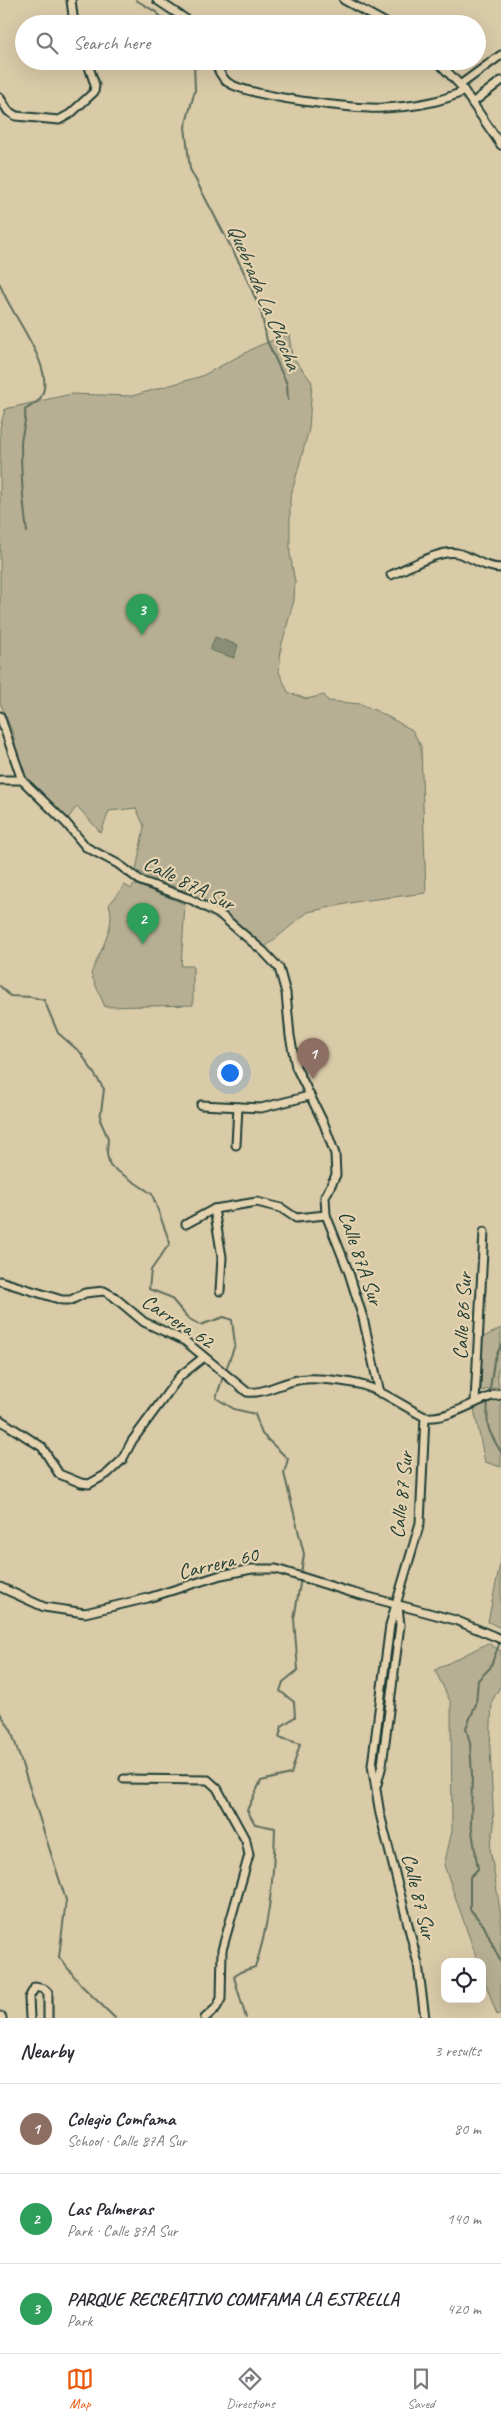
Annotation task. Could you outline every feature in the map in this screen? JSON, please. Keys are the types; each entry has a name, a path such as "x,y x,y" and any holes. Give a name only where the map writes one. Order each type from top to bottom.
{"street":[{"path":"71,0 73,15"},
{"path":"157,0 180,15"},
{"path":"344,0 372,15"},
{"path":"486,68 501,55"},
{"path":"0,98 8,111 16,116 54,120 64,118 91,96 96,89 90,70"},
{"path":"220,70 226,81 249,91 295,100 382,108 450,97 483,70"},
{"path":"446,70 462,88 501,145"},
{"path":"472,103 501,81"},
{"path":"391,575 450,552 484,565 501,568"},
{"name":"Calle 87A Sur","path":"0,716 22,780 66,823 86,847 118,864 141,881 190,898 222,916 273,960 283,978 296,1067 331,1141 337,1166 336,1175 325,1197 326,1215 349,1273 364,1318 380,1393"},
{"path":"0,780 22,780"},
{"path":"201,1105 270,1107 309,1096"},
{"path":"236,1145 238,1107"},
{"path":"186,1224 214,1209 257,1202 280,1208 296,1218 326,1215"},
{"path":"214,1209 222,1257 220,1291"},
{"name":"Calle 86 Sur","path":"475,1402 484,1232"},
{"name":"Carrera 62","path":"0,1281 62,1300 71,1300 85,1293 104,1291 113,1296 144,1322 186,1341 247,1392 256,1394 284,1382 307,1379 359,1384 425,1417"},
{"path":"0,1420 42,1447 59,1474 81,1484 89,1484 107,1474 122,1460 132,1441 180,1376 204,1357"},
{"path":"425,1417 446,1415 484,1398 498,1394"},
{"name":"Calle 87 Sur","path":"424,2018 418,1964 380,1814 377,1784 372,1765 390,1625 420,1523 425,1417"},
{"name":"Carrera 60","path":"0,1587 44,1607 85,1613 96,1612 252,1569 276,1569 350,1592 398,1603 455,1620 499,1638"},
{"path":"124,1779 208,1780 217,1788 248,1846 248,1863 222,1950 221,1999 213,2012 205,2018"},
{"path":"30,2018 31,1992 36,1987 44,1989 48,1994 48,2018"}],"shaded area":[{"path":"289,334 292,356 312,382 309,429 290,499 290,554 295,582 294,600 281,647 279,672 288,692 306,699 324,695 328,701 361,704 412,730 421,746 426,893 360,901 308,912 265,947 232,918 200,897 136,871 144,826 136,808 109,811 101,833 77,806 67,820 21,774 13,733 0,703 0,428 5,409 71,394 132,396 202,376 258,346"},
{"path":"215,637 238,645 234,658 210,650"},
{"path":"134,884 185,904 181,966 193,966 193,1005 105,1007 91,974 109,931 111,913 109,905 125,885 131,889"},
{"path":"501,1328 501,1366 497,1372 499,1387 481,1391 482,1338"},
{"path":"501,1400 501,1467 485,1462 473,1404"},
{"path":"501,1559 501,1628 488,1622"},
{"path":"488,1643 501,1651 501,1685 492,1701 490,1749 494,1826 490,1848 501,1916 501,2013 497,2015 486,1984 486,1958 477,1958 444,1865 452,1831 451,1703 435,1670"}],"waterway":[{"name":"Quebrada La Chocha","path":"136,0 159,15"},
{"name":"Quebrada La Chocha","path":"194,70 195,90 185,127 190,169 243,270 261,311 267,341 287,384 288,400"},
{"path":"0,284 31,342 44,375 44,389 38,401 25,410 21,440 22,488 27,532"},
{"path":"0,986 10,996 44,1000 58,1033 81,1053 104,1089 100,1120 108,1138 107,1154 110,1166 152,1194 170,1243 151,1270 149,1289 170,1297 188,1318 200,1325 224,1317 232,1320 235,1345 225,1372"},
{"path":"489,1396 494,1361 501,1345"},
{"path":"223,1377 216,1398 234,1409 255,1414 262,1434 288,1459 284,1473 304,1554 301,1574"},
{"path":"488,1400 487,1416 489,1428 501,1452"},
{"path":"246,2018 234,1977 240,1972 255,1967 260,1951 268,1916 274,1863 275,1828 255,1824 247,1810 261,1781 291,1774 300,1744 279,1737 282,1726 295,1717 294,1702 280,1691 283,1682 298,1670 294,1619 301,1578"},
{"path":"500,1642 490,1668 478,1680 476,1704 466,1728 470,1743 472,1775 471,1824 478,1869 470,1877 470,1909 484,1926 501,1963"},
{"path":"0,1713 11,1730 66,1900 59,1957 81,1985 115,2018"}],"place":[{"name":"PARQUE RECREATIVO COMFAMA LA ESTRELLA","path":"142,635"},
{"name":"Las Palmeras","path":"143,944"},
{"name":"Colegio Comfama","path":"313,1079"}]}
